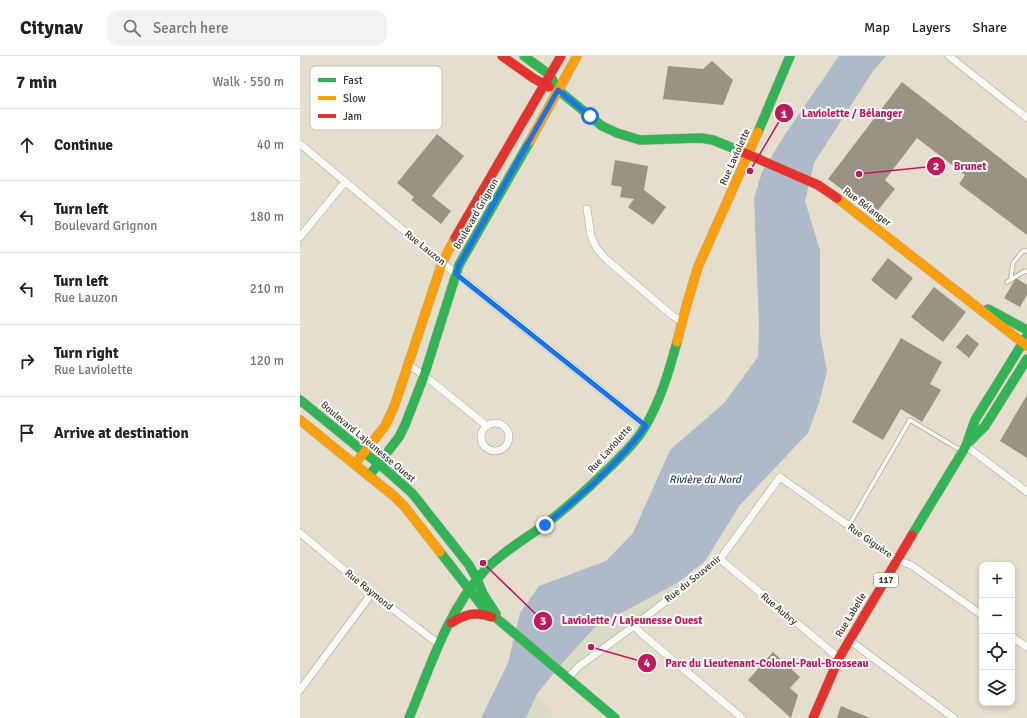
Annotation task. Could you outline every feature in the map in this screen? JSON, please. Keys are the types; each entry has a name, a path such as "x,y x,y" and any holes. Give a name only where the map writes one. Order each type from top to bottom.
{"street":[{"path":"502,56 543,85 558,90"},
{"path":"524,56 550,75 558,90"},
{"name":"Boulevard Grignon","path":"355,464 390,417 409,366 442,263 449,248 561,56"},
{"name":"Boulevard Grignon","path":"369,476 399,437 405,425 424,376 459,265 577,56"},
{"name":"Rue Laviolette","path":"409,718 450,625 469,589 477,579 504,554 545,525 592,485 626,451 646,426 659,399 670,368 681,321 698,266 790,56"},
{"path":"949,56 1027,118"},
{"name":"Rue Bélanger","path":"558,90 602,126 628,137 640,140 701,138 722,143 818,185 840,200 1025,341"},
{"name":"Rue Lauzon","path":"300,144 442,263 646,426"},
{"path":"300,237 345,182"},
{"path":"587,209 591,236 597,249 613,265 673,316 681,321"},
{"name":"Rue Bélanger","path":"962,294 1027,330"},
{"name":"Rue Labelle","path":"813,718 839,658 849,640 964,449 975,420 1025,341"},
{"name":"Rue Labelle","path":"964,449 985,426 1027,359"},
{"path":"409,366 424,376 487,426"},
{"name":"Boulevard Lajeunesse Ouest","path":"300,400 412,493 469,565 483,594 503,624"},
{"path":"300,420 395,497 404,506 482,606 615,718"},
{"path":"964,449 1027,492"},
{"name":"Rue Giguère","path":"780,477 897,560 911,565 979,613"},
{"name":"Rue du Souvenir","path":"568,678 578,667 634,626 720,559 780,477"},
{"name":"Rue Raymond","path":"300,533 372,593 440,646"},
{"name":"Rue Aubry","path":"720,559 839,658"},
{"path":"300,690 302,681 372,593"},
{"path":"450,625 460,618 474,613 484,614 503,624"},
{"path":"634,626 742,718"},
{"path":"1015,639 1027,647"},
{"path":"849,640 954,718"}],"lane":[{"path":"1011,277 1013,263 1023,251 1027,250"},
{"path":"1007,282 1025,271 1027,272"},
{"path":"849,526 910,420 964,449"}],"green space":[{"path":"679,582 684,587 568,678 557,669 595,627"},
{"path":"537,694 554,718 526,718"}],"water":[{"name":"Rivière du Nord","path":"839,56 886,56 873,71 814,163 805,201 820,250 820,334 827,371 819,403 808,433 740,505 705,561 679,582 595,627 557,669 537,694 526,718 481,718 508,663 520,613 539,586 606,561 633,533 670,450 724,403 758,357 759,324 754,198 762,172 784,136"}],"building":[{"path":"712,61 733,80 723,105 663,99 668,66 703,69"},
{"path":"902,82 1027,179 1027,235 959,184 965,175 917,138 885,180 895,189 875,214 828,179"},
{"path":"437,134 464,156 432,196 451,211 441,224 411,200 414,197 397,183"},
{"path":"615,160 648,166 644,190 666,207 653,225 628,207 634,199 620,197 622,187 611,185"},
{"path":"888,258 913,278 896,300 871,280"},
{"path":"1016,278 1027,285 1027,295 1020,307 1004,298"},
{"path":"934,287 966,312 943,342 911,317"},
{"path":"967,334 979,344 969,358 956,347"},
{"path":"901,338 942,362 930,384 941,390 922,422 901,409 883,440 852,422"},
{"path":"1027,395 1027,458 1000,441"},
{"path":"773,652 800,677 790,688 798,695 791,718 748,680"},
{"path":"841,706 870,718 837,718"}],"traffic: fast":[{"path":"524,56 550,75 558,90 602,126 617,133 640,140 701,138 713,140 740,151"},
{"path":"758,132 790,56"},
{"path":"369,476 399,437 405,425 424,376 459,265 530,141"},
{"path":"988,309 1027,330"},
{"path":"912,535 966,446 975,420 1027,336"},
{"path":"409,718 432,660 450,622 460,603 472,586 492,563 564,509 611,466 634,442 646,425 656,405 668,374 677,342"},
{"path":"969,442 985,426 1027,359"},
{"path":"300,400 412,493 469,565 483,594 496,614"},
{"path":"440,552 482,606 615,718"}],"traffic: slow":[{"path":"530,141 577,56"},
{"path":"677,342 698,267 758,132"},
{"path":"837,198 1027,346"},
{"path":"355,464 385,426 394,407 442,263 455,238"},
{"path":"300,420 395,497 404,506 440,552"}],"traffic: jam":[{"path":"502,56 533,78 549,87"},
{"path":"455,238 561,56"},
{"path":"740,151 818,185 837,198"},
{"path":"813,718 839,658 912,535"},
{"path":"451,623 461,617 471,614 481,614 492,617"}],"place":[{"name":"Laviolette / Bélanger","path":"750,171"},
{"name":"Brunet","path":"859,174"},
{"name":"Laviolette / Lajeunesse Ouest","path":"483,563"},
{"name":"Parc du Lieutenant-Colonel-Paul-Brosseau","path":"591,647"}],"route":[{"path":"545,525 592,485 626,451 646,426 456,274 459,265 558,90 590,116"}]}
